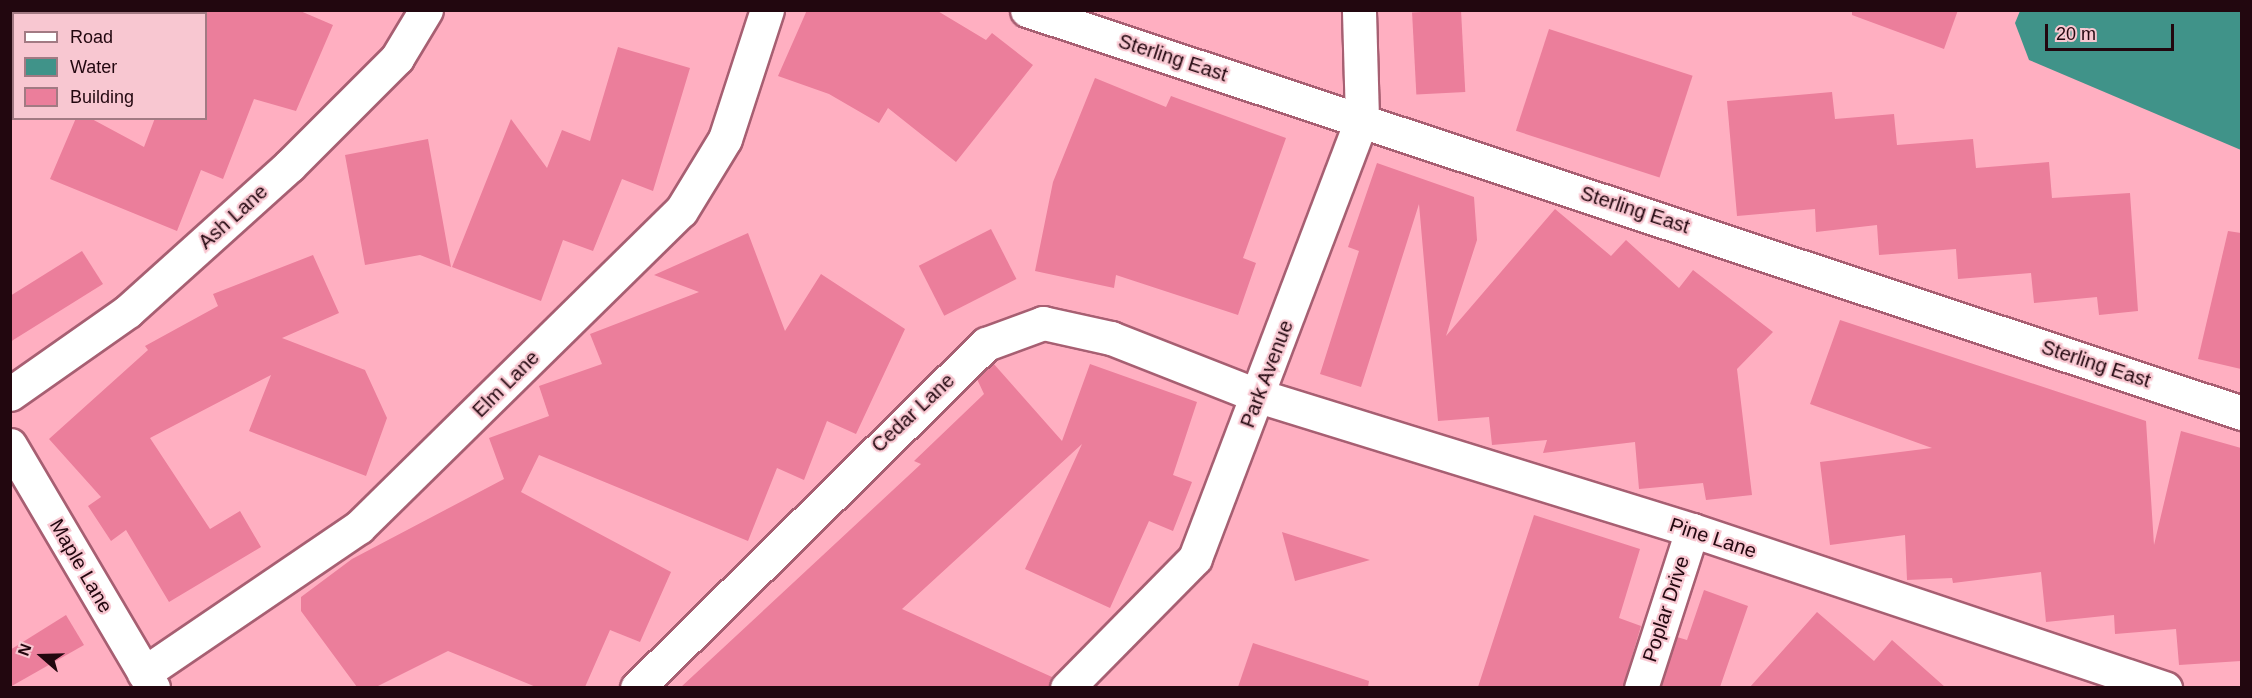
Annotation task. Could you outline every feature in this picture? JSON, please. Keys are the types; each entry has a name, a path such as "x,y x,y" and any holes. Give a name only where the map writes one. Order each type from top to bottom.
{"street":[{"name":"Ash Lane","path":"10,394 128,311 289,166 397,58 426,10"},
{"name":"Elm Lane","path":"148,680 359,527 681,211 725,139 767,10"},
{"name":"Sterling East","path":"1027,10 1362,119 2241,413"},
{"name":"Park Avenue","path":"1066,687 1195,558 1259,396 1362,119 1359,10"},
{"name":"Cedar Lane","path":"637,687 986,344 1043,323 1112,338 1259,396"},
{"name":"Pine Lane","path":"1259,396 1692,530 2165,687"},
{"name":"Maple Lane","path":"10,445 148,680"},
{"name":"Poplar Drive","path":"1641,687 1692,530"}],"water":[{"path":"2020,11 2241,11 2241,150 2029,60 2015,23"}],"building":[{"path":"206,10 298,10 333,25 296,111 254,99 223,179 201,170 177,231 50,179 75,120 94,120 144,147 154,120 207,120"},
{"path":"807,10 936,10 986,40 992,33 1033,65 956,162 888,108 879,123 829,94 778,76"},
{"path":"1461,10 1465,92 1416,94 1412,13"},
{"path":"1852,10 1958,10 1944,49 1852,15"},
{"path":"1549,29 1693,76 1660,177 1516,131"},
{"path":"618,47 690,68 653,191 622,179 593,251 563,240 541,301 452,267 511,119 547,168 562,130 590,141"},
{"path":"1095,78 1166,107 1171,96 1286,138 1243,258 1256,263 1238,315 1116,275 1114,288 1035,271 1053,182"},
{"path":"1832,92 1835,119 1894,114 1897,145 1973,139 1976,168 2049,162 2052,198 2130,193 2138,311 2099,315 2097,297 2034,303 2031,273 1958,279 1956,249 1879,255 1877,225 1816,232 1815,209 1737,216 1727,101"},
{"path":"428,139 451,267 420,255 365,265 345,155"},
{"path":"1377,163 1474,197 1477,240 1446,336 1555,209 1611,256 1626,240 1679,288 1693,270 1773,332 1737,369 1752,495 1706,500 1703,483 1639,489 1635,442 1543,453 1547,440 1492,445 1489,417 1438,421 1419,204 1361,387 1320,374 1359,251 1348,247"},
{"path":"991,229 1016,279 944,316 919,266"},
{"path":"2228,231 2241,233 2241,369 2198,359"},
{"path":"748,233 785,331 821,274 905,329 856,434 827,421 804,480 777,468 748,541 539,455 521,492 671,572 640,642 610,630 585,687 536,687 448,651 376,687 357,687 301,611 301,597 352,559 504,479 489,438 549,416 539,386 602,364 590,334 699,292 654,275"},
{"path":"82,251 103,284 10,342 10,296"},
{"path":"313,255 339,313 282,338 365,370 387,418 366,476 249,431 271,375 150,438 210,529 240,511 261,547 169,602 126,530 111,541 88,506 101,497 49,439 148,350 145,346 218,306 213,294"},
{"path":"1840,320 2146,421 2154,545 2181,431 2241,448 2241,661 2179,665 2176,629 2115,634 2114,615 2046,622 2041,572 1953,583 1952,578 1907,580 1905,535 1830,545 1820,462 1932,448 1810,404"},
{"path":"993,363 1062,441 1090,364 1197,402 1173,475 1192,482 1173,531 1149,521 1110,608 1025,569 1082,444 902,609 1052,677 1049,687 681,687 921,464 914,461 984,394 977,379"},
{"path":"1534,515 1640,549 1619,618 1641,626 1623,687 1478,687"},
{"path":"1282,532 1370,560 1295,581"},
{"path":"1704,590 1748,606 1720,687 1661,687 1677,637 1687,640"},
{"path":"1817,612 1874,661 1892,640 1945,687 1750,687"},
{"path":"66,615 84,645 10,687 10,650"},
{"path":"1253,643 1369,681 1368,687 1238,687"}]}
